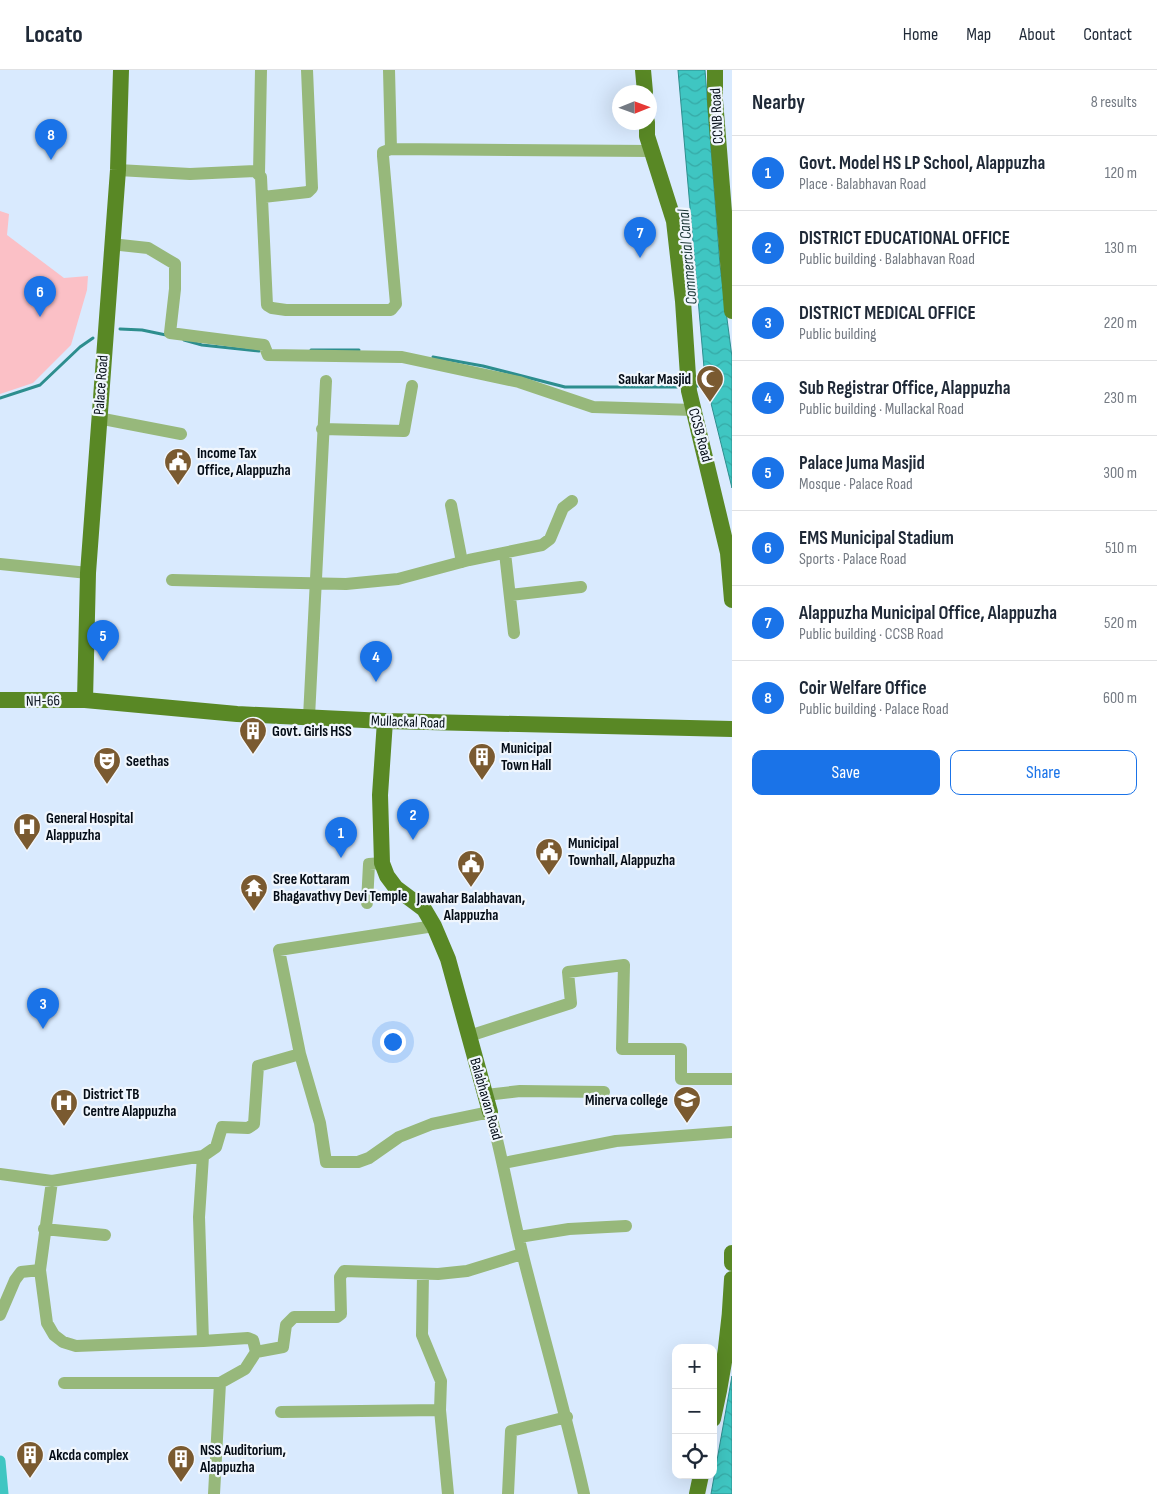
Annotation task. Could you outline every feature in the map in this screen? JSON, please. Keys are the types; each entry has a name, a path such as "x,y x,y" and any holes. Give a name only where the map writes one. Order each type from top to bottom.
{"main road":[{"name":"Palace Road","path":"85,700 88,573 98,418 118,170 121,70"},
{"path":"643,70 644,85"},
{"name":"CCNB Road","path":"715,70 715,100 731,270 732,311"},
{"name":"CCSB Road","path":"648,130 652,152 674,221 683,301 689,386 693,410 713,482 728,552 732,600"},
{"name":"NH-66","path":"0,700 85,700"},
{"name":"Mullackal Road","path":"85,700 237,714 385,721 732,729"},
{"name":"Balabhavan Road","path":"385,721 380,795 382,863 387,876 396,888 424,909 434,926 448,959 490,1112"},
{"path":"732,1252 732,1263"},
{"path":"717,1401 730,1326 732,1279"},
{"path":"697,1494 700,1479"}],"street":[{"path":"261,70 259,173 264,197 267,305 272,308 286,310 391,310 396,304 392,241 383,156 385,150 652,152"},
{"path":"264,197 308,192 312,188 307,70"},
{"path":"389,70 391,149"},
{"path":"118,170 190,174 255,171 259,173"},
{"path":"111,244 148,248 175,264 175,288 170,333 266,350 402,357 519,382 593,407 693,410"},
{"path":"308,717 326,381"},
{"path":"322,429 404,431 412,386"},
{"path":"98,418 181,434"},
{"path":"172,580 346,584 398,579 547,543 563,508 572,501"},
{"path":"450,505 462,562"},
{"path":"505,553 514,633"},
{"path":"0,564 88,573"},
{"path":"510,595 581,587"},
{"path":"367,903 369,864 382,863"},
{"path":"434,926 279,950 300,1054 320,1123 326,1162 358,1162 369,1158 399,1137 432,1124 490,1112"},
{"path":"468,1036 571,1003 568,972 624,965 622,1049 681,1049 681,1079 732,1079"},
{"path":"0,1174 52,1181 203,1156 216,1147 222,1128 248,1128 254,1124 258,1066 300,1054"},
{"path":"486,1095 520,1091 604,1092"},
{"name":"Balabhavan Road","path":"490,1112 504,1163 522,1254 567,1417 584,1494"},
{"path":"504,1163 616,1141 732,1132"},
{"path":"203,1156 199,1217 203,1341"},
{"path":"52,1181 44,1229 40,1270 47,1323 54,1335 63,1342 76,1346 248,1338 252,1340 256,1352"},
{"path":"519,1237 569,1229 626,1226"},
{"path":"44,1229 105,1235"},
{"path":"64,1383 220,1383 245,1369 256,1352 283,1347 286,1325 294,1317 337,1317 341,1314 340,1277 344,1271 423,1274 466,1271 522,1254"},
{"path":"0,1315 15,1280 21,1272 40,1270"},
{"path":"423,1274 422,1335 441,1381 440,1410 448,1494"},
{"path":"214,1494 220,1383"},
{"path":"281,1412 440,1410"},
{"path":"508,1494 511,1431 567,1417"}],"shaded area":[{"path":"0,211 9,214 7,235 64,278 88,276 87,290 71,345 33,383 0,394"}],"water":[{"path":"678,70 705,70 720,265 732,357 732,488 705,379"},
{"path":"732,1376 732,1494 711,1494 714,1479 717,1479 717,1460"}],"waterway":[{"path":"120,329 142,330 166,335"},
{"path":"0,398 40,385 80,347 93,338"},
{"path":"184,340 202,345 259,351"},
{"path":"311,350 359,350"},
{"path":"433,357 483,366 565,387 683,387"},
{"path":"694,386 710,386"},
{"path":"0,1461 3,1494"}],"place":[{"name":"Coir Welfare Office","path":"51,160"},
{"name":"Alappuzha Municipal Office, Alappuzha","path":"640,258"},
{"name":"EMS Municipal Stadium","path":"40,317"},
{"name":"Saukar Masjid","path":"710,403"},
{"name":"Income Tax Office, Alappuzha","path":"178,486"},
{"name":"Palace Juma Masjid","path":"103,661"},
{"name":"Sub Registrar Office, Alappuzha","path":"376,682"},
{"name":"Govt. Girls HSS","path":"253,755"},
{"name":"Municipal Town Hall","path":"482,781"},
{"name":"Seethas","path":"107,785"},
{"name":"DISTRICT EDUCATIONAL OFFICE","path":"413,840"},
{"name":"General Hospital Alappuzha","path":"27,851"},
{"name":"Govt. Model HS LP School, Alappuzha","path":"341,858"},
{"name":"Municipal Townhall, Alappuzha","path":"549,876"},
{"name":"Jawahar Balabhavan, Alappuzha","path":"471,888"},
{"name":"Sree Kottaram Bhagavathvy Devi Temple","path":"254,912"},
{"name":"DISTRICT MEDICAL OFFICE","path":"43,1029"},
{"name":"Minerva college","path":"687,1124"},
{"name":"District TB Centre Alappuzha","path":"64,1127"},
{"name":"Akcda complex","path":"30,1479"},
{"name":"NSS Auditorium, Alappuzha","path":"181,1483"}],"water label":[{"name":"Commercial Canal","path":"688,257"}]}
